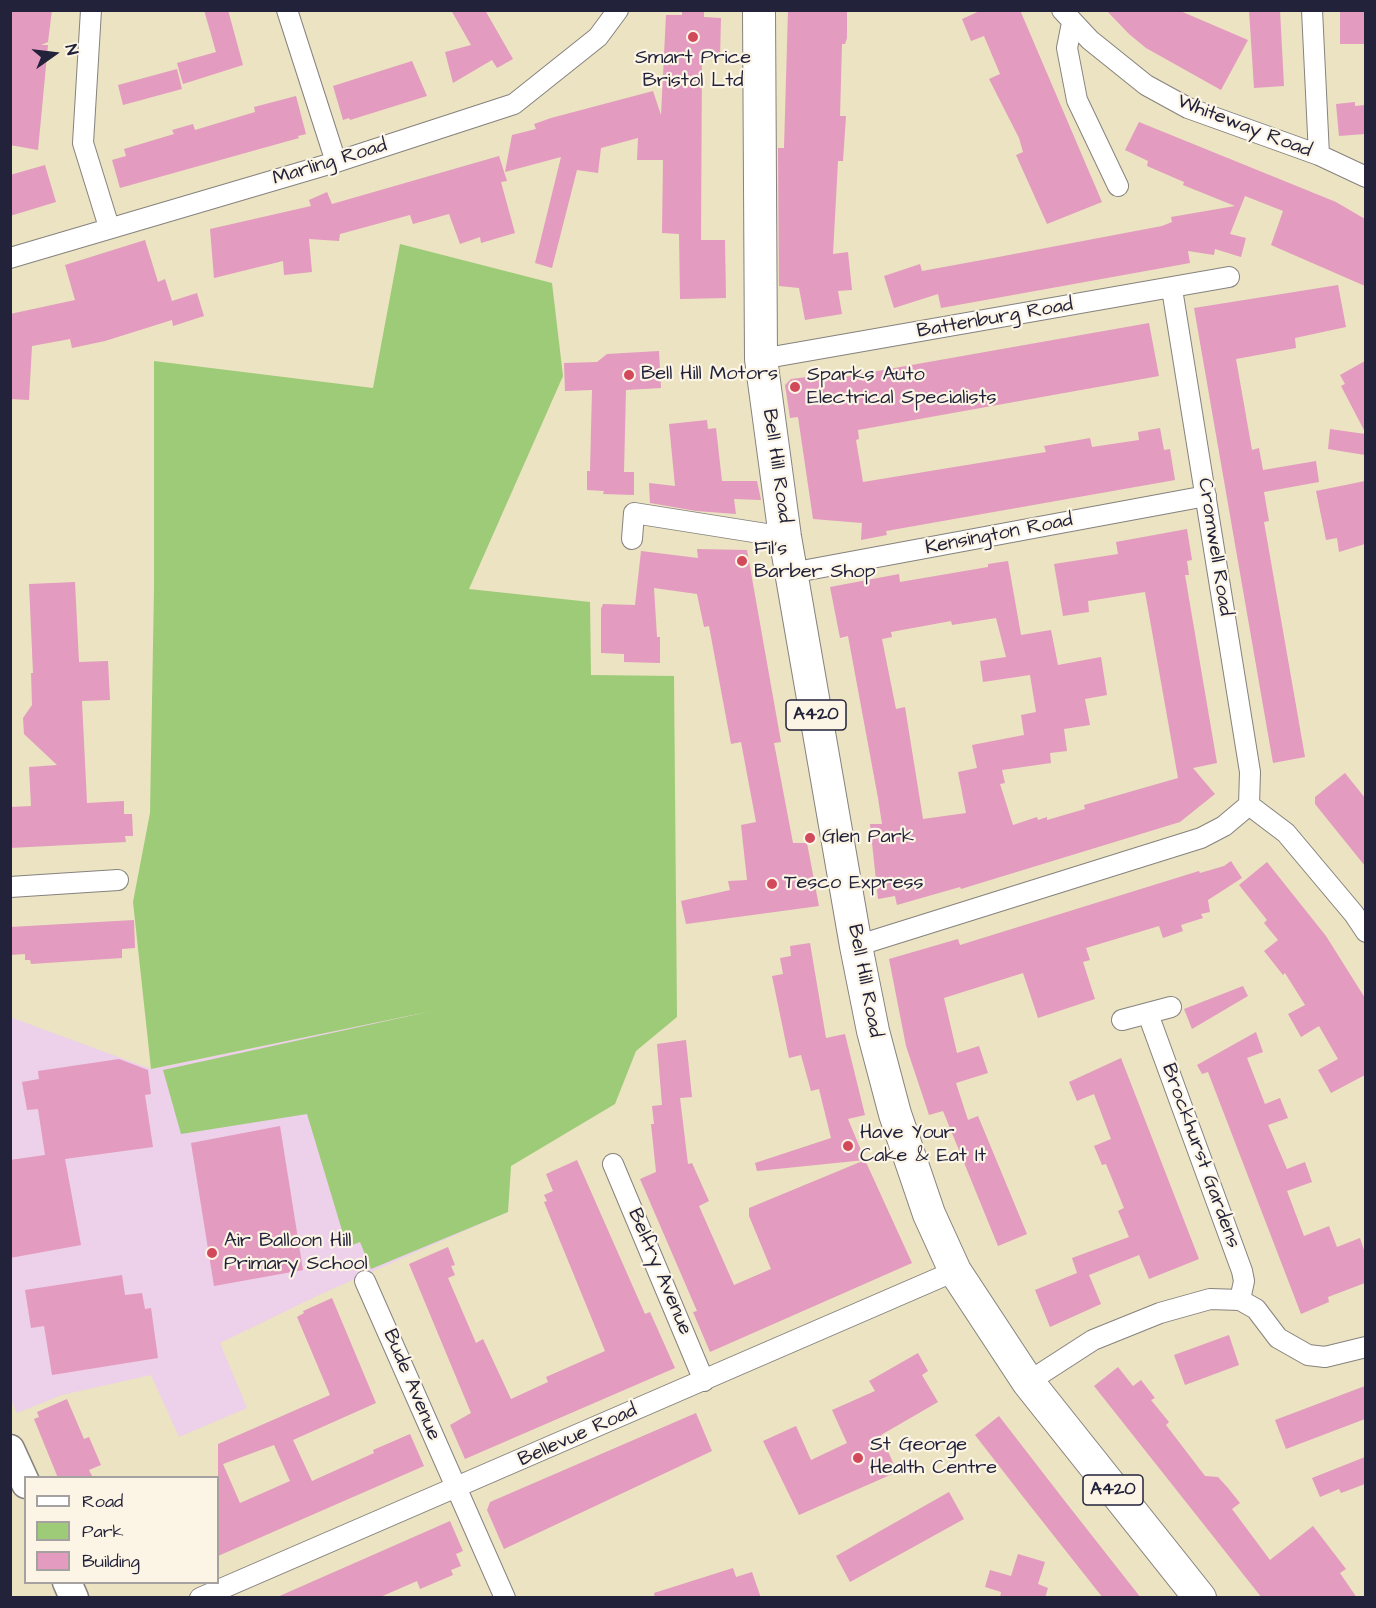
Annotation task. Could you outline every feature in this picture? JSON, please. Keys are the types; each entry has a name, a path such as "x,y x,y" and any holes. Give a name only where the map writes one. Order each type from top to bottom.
{"main road":[{"name":"Bell Hill Road","path":"759,10 761,359 785,537 856,946 873,1031 896,1114 929,1215 955,1271 1028,1382"},
{"name":"A420","path":"1028,1382 1200,1598"}],"street":[{"path":"91,10 84,143 109,227"},
{"path":"287,10 336,162"},
{"name":"Marling Road","path":"10,258 336,162 514,104 598,37 618,10"},
{"path":"1312,10 1319,155"},
{"name":"Whiteway Road","path":"1067,17 1109,57 1146,85 1188,108 1319,155 1365,177"},
{"name":"Whiteway Road","path":"1067,17 1067,48 1077,100 1118,186"},
{"name":"Battenburg Road","path":"761,359 1172,289 1229,277"},
{"name":"Cromwell Road","path":"1172,289 1250,772 1249,805"},
{"name":"Kensington Road","path":"791,573 1206,496"},
{"path":"632,539 634,513 785,537"},
{"path":"856,946 1200,838 1224,826 1249,805 1286,833 1354,914 1365,932"},
{"path":"10,886 118,880"},
{"path":"1122,1020 1170,1007"},
{"name":"Brockhurst Gardens","path":"1148,1014 1242,1271 1244,1281 1240,1300"},
{"name":"Belfry Avenue","path":"613,1164 704,1381"},
{"name":"Bellevue Road","path":"200,1598 955,1271"},
{"name":"Bude Avenue","path":"365,1281 505,1598"},
{"path":"1028,1382 1093,1340 1160,1313 1210,1299 1240,1300 1256,1309 1278,1338 1308,1355 1325,1357 1365,1347"},
{"path":"10,1449 24,1480"},
{"path":"68,1584 74,1598"}],"shaded area":[{"name":"Air Balloon Hill Primary School","path":"514,994 508,1212 321,1294 220,1343 247,1408 179,1437 151,1375 62,1395 17,1413 10,1398 10,1017 151,1069"}],"green space":[{"path":"400,244 552,283 563,376 469,589 590,602 591,675 674,676 677,1017 636,1051 615,1104 511,1166 508,1212 371,1269 360,1242 347,1247 307,1114 181,1134 163,1070 432,1011 151,1069 133,902 150,813 154,590 154,361 373,388"}],"building":[{"path":"10,10 52,10 48,42 41,45 48,45 38,150 10,145"},
{"path":"204,10 228,10 243,65 183,84 177,63 216,52"},
{"path":"451,10 485,10 513,59 497,68 492,60 453,83 445,52 471,45"},
{"path":"682,10 704,10 704,17 721,18 720,59 702,58 701,240 725,240 726,298 680,299 679,234 662,233 663,160 637,160 638,138 601,148 598,173 577,170 552,268 535,263 561,157 505,172 512,135 536,129 534,124 551,118 653,91 661,115 666,15 682,15"},
{"path":"788,10 847,10 847,38 845,44 842,44 840,116 846,116 843,161 838,161 833,254 848,252 852,290 838,291 842,314 805,320 799,288 779,286 778,148 784,148"},
{"path":"982,10 1020,10 1102,202 1047,224 1016,155 1023,152 1019,138 989,79 1000,74 984,36 971,41 962,19"},
{"path":"1106,10 1178,10 1248,40 1221,90 1146,48"},
{"path":"1249,10 1280,10 1284,86 1254,88"},
{"path":"1340,10 1365,10 1365,44 1340,44"},
{"path":"412,61 427,96 350,120 349,118 343,120 333,86"},
{"path":"177,69 182,89 123,105 118,85"},
{"path":"296,96 306,134 298,136 299,138 120,188 112,160 126,156 124,149 174,134 172,130 193,124 195,130 255,112 254,107"},
{"path":"1355,102 1355,106 1365,105 1365,134 1339,136 1336,104"},
{"path":"1139,122 1336,202 1365,219 1365,286 1271,245 1283,211 1245,196 1230,234 1246,238 1241,257 1215,249 1214,255 1188,251 1190,263 941,308 938,294 894,308 884,276 920,264 922,271 993,258 1162,226 1172,222 1171,217 1235,206 1183,185 1184,182 1147,166 1148,161 1125,150"},
{"path":"499,156 507,181 501,182 515,233 481,243 480,237 460,244 449,214 413,224 410,215 340,234 339,241 309,239 312,272 284,275 283,261 214,278 210,229 311,206 309,200 327,192 332,204"},
{"path":"45,165 56,202 10,216 10,175"},
{"path":"145,240 158,282 165,279 172,301 197,293 204,316 173,326 172,320 105,341 72,348 70,339 32,346 29,400 10,399 10,314 75,300 65,265"},
{"path":"1338,285 1346,327 1295,338 1296,348 1236,359 1252,450 1259,448 1263,470 1316,461 1319,482 1264,492 1269,521 1264,522 1305,757 1273,763 1194,308"},
{"path":"1149,323 1159,376 858,430 859,439 856,440 863,482 1046,452 1044,446 1090,438 1092,447 1139,440 1138,432 1160,428 1164,450 1170,449 1175,480 886,531 887,535 861,540 862,523 813,519 798,417 790,418 785,385 791,379 838,373 838,378"},
{"path":"659,351 661,388 626,390 624,472 634,472 634,495 603,494 604,491 587,490 587,471 590,471 592,390 565,391 564,363 597,362 607,354"},
{"path":"1365,361 1365,432 1341,386 1345,384 1340,375"},
{"path":"707,420 708,429 716,428 722,481 757,481 761,500 734,499 736,514 696,511 650,503 649,483 675,486 669,424"},
{"path":"1330,429 1365,434 1365,455 1328,449"},
{"path":"1365,481 1365,544 1339,552 1337,538 1326,540 1316,491"},
{"path":"1187,529 1192,560 1187,561 1189,575 1185,575 1217,763 1193,768 1215,794 1180,822 961,889 960,887 897,905 895,896 878,899 870,824 882,824 878,798 848,636 840,638 830,587 899,574 900,582 988,567 988,564 1008,561 1021,635 1051,630 1058,665 1101,657 1107,695 1085,699 1090,725 1064,729 1067,751 1050,753 1051,763 1002,770 1005,783 1000,784 1013,825 1037,817 1038,820 1047,817 1047,820 1085,809 1084,805 1178,778 1145,592 1088,601 1089,612 1063,616 1054,564 1118,554 1116,542","holes":["996,618 1006,657 980,661 983,682 1030,675 1036,712 1021,715 1024,735 972,745 977,768 958,772 966,813 923,819 905,707 896,709 882,639 892,637 891,632 951,621 952,625"]},
{"path":"697,549 747,550 781,742 774,743 793,843 807,843 819,906 686,924 681,901 730,890 728,881 747,880 741,825 756,822 741,742 731,744 709,626 704,627 697,594 654,588 657,637 660,637 660,663 624,662 624,654 601,653 601,609 603,604 635,605 641,551 698,558"},
{"path":"75,582 79,662 108,661 110,700 82,701 87,803 124,801 124,814 132,814 133,836 125,836 126,842 10,848 10,807 31,806 29,767 57,765 24,734 23,718 32,705 29,584"},
{"path":"1345,773 1365,798 1365,866 1315,804 1315,797"},
{"path":"1231,861 1242,878 1208,900 1210,912 1201,914 1203,918 1181,925 1183,931 1163,938 1159,926 1086,948 1090,960 1083,962 1095,999 1038,1018 1023,973 944,998 957,1053 979,1046 988,1073 956,1083 968,1120 978,1116 1027,1234 998,1246 943,1111 929,1115 906,1046 889,959 958,939 960,945 1199,871 1200,873 1224,866"},
{"path":"1267,862 1326,936 1365,998 1365,1075 1331,1093 1318,1070 1338,1059 1319,1026 1301,1037 1288,1014 1305,1005 1285,973 1283,975 1264,951 1278,940 1264,923 1267,920 1239,885"},
{"path":"134,920 135,948 122,949 122,958 31,964 30,960 25,960 25,954 10,955 10,927"},
{"path":"810,943 826,1038 845,1034 865,1115 848,1119 865,1160 757,1171 755,1163 831,1138 819,1089 811,1091 801,1055 789,1058 772,976 783,974 780,958 791,956 790,946"},
{"path":"1243,986 1248,996 1192,1029 1184,1009"},
{"path":"1256,1032 1263,1052 1247,1058 1265,1104 1280,1098 1288,1118 1268,1125 1287,1169 1305,1162 1312,1182 1287,1191 1304,1236 1329,1226 1337,1247 1360,1238 1365,1253 1365,1283 1328,1297 1329,1302 1301,1314 1208,1072 1202,1074 1197,1065"},
{"path":"686,1040 692,1097 680,1098 688,1164 692,1163 709,1201 699,1206 734,1285 771,1269 749,1216 749,1208 865,1160 912,1263 710,1352 693,1312 697,1311 640,1179 656,1172 651,1124 654,1124 652,1106 662,1105 657,1044"},
{"path":"1121,1058 1199,1259 1149,1279 1139,1255 1089,1275 1101,1304 1050,1327 1035,1290 1077,1273 1072,1258 1129,1237 1118,1211 1124,1208 1106,1164 1102,1165 1094,1146 1111,1139 1094,1094 1077,1101 1069,1082"},
{"path":"119,1059 148,1070 151,1094 145,1095 153,1147 65,1159 81,1245 10,1258 10,1160 45,1155 38,1109 27,1110 22,1082 39,1079 38,1071"},
{"path":"280,1126 303,1270 214,1286 191,1143"},
{"path":"577,1160 645,1314 650,1312 675,1368 465,1459 450,1425 471,1413 409,1264 448,1247 455,1265 451,1266 455,1275 448,1278 476,1343 483,1339 511,1399 548,1382 546,1377 605,1351 544,1202 547,1201 544,1195 553,1191 546,1174"},
{"path":"122,1275 125,1295 142,1293 145,1309 151,1308 158,1358 52,1375 44,1326 31,1328 25,1290"},
{"path":"332,1298 376,1403 293,1440 312,1481 410,1434 424,1466 219,1556 218,1444 330,1395 297,1317 304,1313 303,1311","holes":["274,1445 290,1481 240,1503 223,1464"]},
{"path":"1229,1335 1239,1365 1185,1385 1174,1355"},
{"name":"St George Health Centre","path":"918,1353 928,1371 922,1375 938,1402 881,1435 897,1472 799,1515 763,1441 796,1426 811,1460 847,1443 832,1410 875,1391 869,1381"},
{"path":"1118,1367 1133,1386 1141,1380 1155,1398 1151,1400 1169,1422 1166,1425 1205,1476 1218,1477 1240,1503 1232,1509 1270,1560 1313,1526 1346,1569 1340,1573 1357,1598 1262,1598 1094,1386"},
{"path":"1365,1386 1365,1419 1286,1449 1275,1420"},
{"path":"67,1399 84,1439 89,1437 101,1465 89,1470 92,1476 57,1476 34,1419 39,1417 37,1412"},
{"path":"696,1413 712,1451 504,1549 487,1510 490,1502"},
{"path":"999,1416 1141,1598 1103,1598 1024,1498 975,1435"},
{"path":"1365,1457 1365,1484 1341,1493 1339,1489 1320,1497 1312,1478"},
{"path":"949,1492 964,1519 850,1582 836,1556"},
{"path":"450,1521 463,1551 456,1554 461,1566 451,1570 453,1575 420,1589 417,1581 378,1598 275,1598"},
{"path":"1018,1554 1045,1562 1038,1584 1048,1588 1045,1598 1000,1598 1001,1592 985,1587 990,1570 1011,1576"},
{"path":"733,1568 736,1577 752,1572 761,1598 655,1598 654,1593"}],"place":[{"name":"Smart Price Bristol Ltd","path":"693,37"},
{"name":"Bell Hill Motors","path":"629,375"},
{"name":"Sparks Auto Electrical Specialists","path":"795,387"},
{"name":"Fil's Barber Shop","path":"742,561"},
{"name":"Glen Park","path":"810,838"},
{"name":"Tesco Express","path":"772,884"},
{"name":"Have Your Cake & Eat It","path":"848,1146"},
{"name":"Air Balloon Hill Primary School","path":"212,1253"},
{"name":"St George Health Centre","path":"858,1458"}]}
